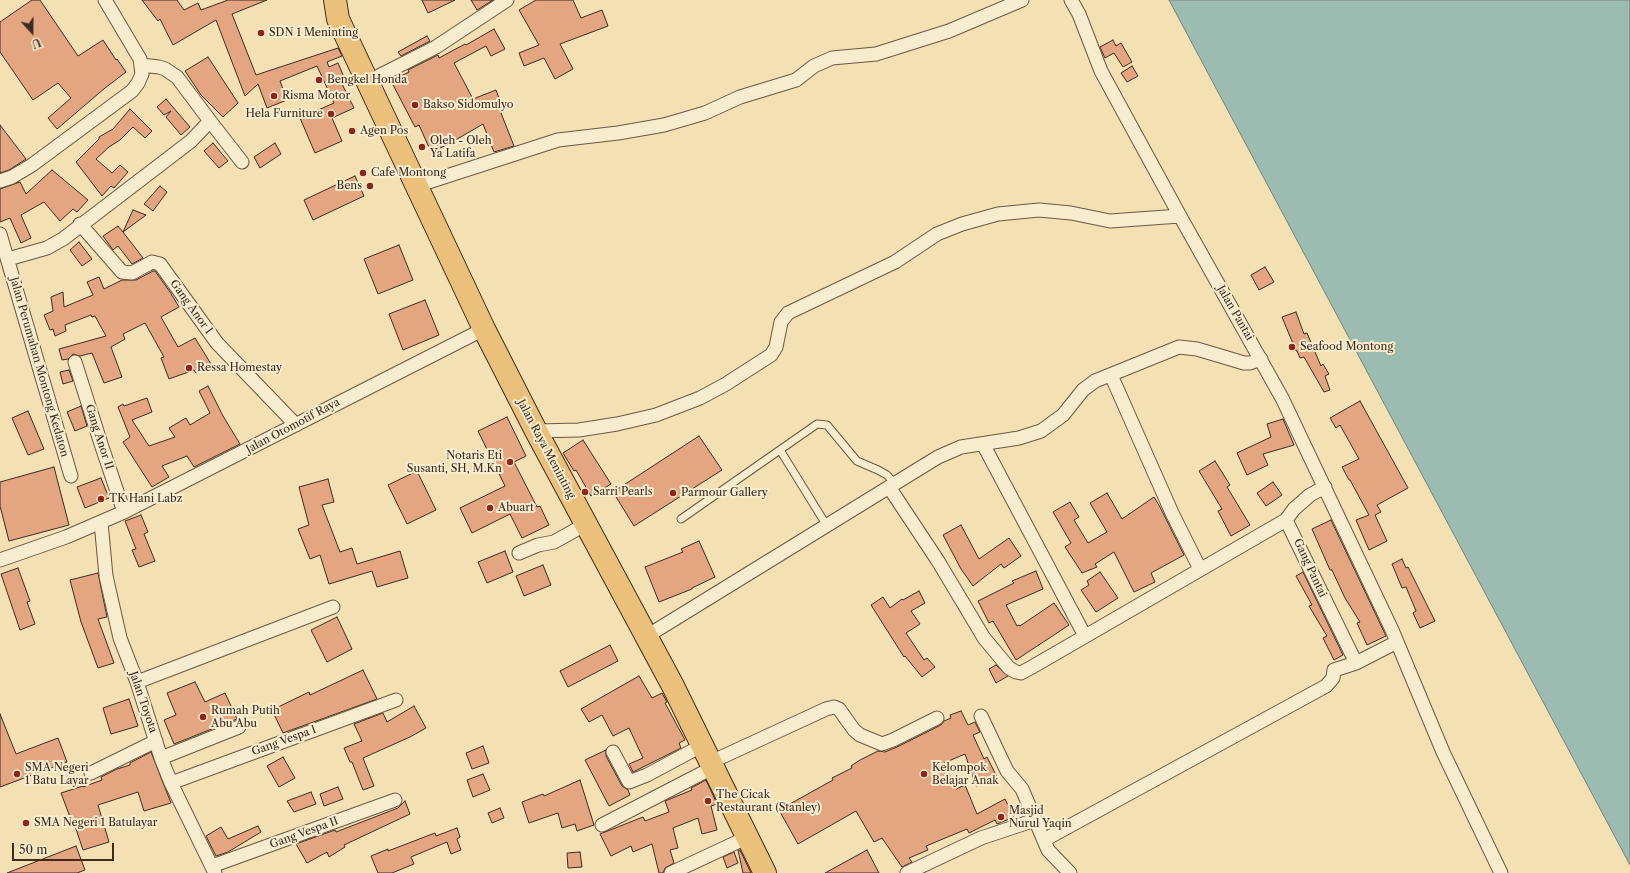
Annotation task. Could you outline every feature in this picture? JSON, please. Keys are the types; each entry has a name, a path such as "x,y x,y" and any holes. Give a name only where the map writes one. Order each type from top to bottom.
{"highway":[{"name":"Jalan Raya Meninting","path":"322,0 336,10 367,82 484,329 536,431 647,636 765,873"}],"street":[{"path":"0,181 12,177 32,165 132,91 140,78 142,65 138,54 105,0"},
{"path":"367,82 436,47 507,0"},
{"path":"416,186 558,140 664,126 706,113 740,97 796,80 814,66 832,58 876,54 949,31 1022,0"},
{"name":"Jalan Pantai","path":"1071,0 1079,14 1101,71 1282,398 1394,636 1443,752 1501,873"},
{"path":"142,65 158,66 177,77 242,162"},
{"path":"8,260 47,248 63,239 80,224 191,141 210,121"},
{"path":"536,431 579,430 618,424 656,415 700,398 726,384 771,355 776,347 781,322 784,316 788,313 895,262 937,234 962,224 998,214 1038,210 1071,213 1110,221 1180,216"},
{"name":"Gang Anor I","path":"80,224 122,272 132,273 150,262 160,264 217,343 296,425"},
{"name":"Jalan Perumahan Montong Kedaton","path":"0,234 71,476"},
{"name":"Jalan Otomotif Raya","path":"0,560 66,537 124,512 484,329"},
{"path":"647,636 892,485 944,455 961,447 1019,438 1041,430 1063,415 1088,385 1179,347 1197,349 1244,363 1250,363 1261,359"},
{"name":"Gang Anor II","path":"75,362 124,512"},
{"path":"1111,375 1172,513 1200,569"},
{"path":"983,444 1086,636"},
{"path":"892,485 984,638 1009,668 1021,673 1286,520 1294,509 1310,495 1325,487"},
{"name":"Gang Pantai","path":"1286,520 1356,663"},
{"name":"Jalan Toyota","path":"101,522 106,576 120,638 137,682 161,758 214,869"},
{"path":"519,553 538,545 554,542 586,524"},
{"path":"137,682 333,606"},
{"path":"1044,840 1326,686 1333,678 1334,670 1356,663 1394,636"},
{"name":"Gang Vespa I","path":"172,783 396,700"},
{"path":"614,752 629,782 647,775 709,758 834,707 839,710 854,730 860,735 882,744 937,718"},
{"path":"981,716 1007,771 1022,789 1044,840 1053,856 1070,873"},
{"path":"161,758 239,727"},
{"path":"92,773 156,741"},
{"path":"602,825 709,758"},
{"name":"Gang Vespa II","path":"214,869 395,800"},
{"path":"907,873 981,838 1035,820"},
{"path":"671,873 748,838"}],"lane":[{"path":"681,519 817,424 822,423 827,425 857,461 887,475 892,485"},
{"path":"780,450 827,526"}],"water":[{"path":"1169,0 1630,0 1630,865"}],"building":[{"path":"32,0 40,0 78,56 103,40 126,72 57,129 48,118 71,98 58,83 33,100 0,52 0,22"},
{"path":"142,0 177,0 184,10 198,3 201,10 228,0 267,0 232,14 256,75 338,48 342,56 327,62 329,67 338,63 346,82 342,84 354,108 332,118 342,141 315,153 300,118 334,103 317,66 280,81 287,100 267,108 258,84 245,96 216,20 173,45 160,19 158,21"},
{"path":"422,0 455,0 428,13"},
{"path":"471,0 493,0 477,10"},
{"path":"536,0 573,0 581,18 602,10 608,26 560,44 573,69 555,79 544,58 524,66 519,53 539,45 519,10"},
{"path":"494,29 505,49 491,56 486,46 454,63 473,99 496,90 504,112 501,113 514,146 494,152 483,124 447,145 431,152 419,125 415,127 391,81 409,72 408,70 438,55 439,58"},
{"path":"427,36 430,41 401,56 398,52"},
{"path":"1113,40 1116,46 1121,43 1132,62 1123,67 1114,53 1105,58 1100,47"},
{"path":"208,57 238,103 223,117 201,95 185,71"},
{"path":"1132,66 1138,76 1127,82 1121,73"},
{"path":"166,99 190,127 181,135 166,117 171,111 164,115 157,107"},
{"path":"130,109 152,131 145,138 133,127 120,140 109,147 96,159 112,173 120,165 128,172 114,188 111,186 102,196 76,162 99,139 99,137 113,129"},
{"path":"0,125 26,159 9,170 0,173"},
{"path":"213,143 228,161 219,168 204,151"},
{"path":"275,143 281,154 260,168 254,157"},
{"path":"52,170 88,200 77,212 73,209 60,221 44,202 21,215 31,238 21,243 10,218 0,222 0,189 20,182 26,194"},
{"path":"355,176 364,196 313,220 304,200"},
{"path":"160,186 167,192 153,211 144,204"},
{"path":"133,210 146,215 123,232"},
{"path":"118,226 143,258 132,264 118,246 113,250 103,236"},
{"path":"79,242 92,259 82,266 70,250"},
{"path":"399,245 413,280 378,294 364,259"},
{"path":"1265,267 1274,282 1259,290 1251,275"},
{"path":"155,271 179,307 161,317 178,347 195,338 211,364 196,373 194,370 169,379 161,358 164,357 145,323 123,334 125,339 111,347 122,377 104,383 92,353 80,356 73,354 68,359 62,360 59,349 106,336 95,316 92,317 91,315 65,325 66,331 55,336 53,329 50,330 44,315 53,311 51,297 63,292 64,307 93,295 87,282 99,277 104,289 122,280 136,280"},
{"path":"425,300 439,335 403,350 389,314"},
{"path":"1296,312 1304,334 1307,333 1321,366 1323,364 1329,374 1325,376 1330,390 1324,392 1304,357 1300,358 1296,351 1282,317"},
{"path":"69,370 73,381 63,384 60,372"},
{"path":"208,386 223,416 240,444 194,467 187,456 162,466 169,477 152,487 123,442 130,437 118,407 123,404 124,406 147,398 152,412 132,420 149,446 175,437 169,428 186,418 190,425 210,413 199,391"},
{"path":"1360,401 1408,488 1377,505 1381,512 1375,515 1387,541 1369,550 1356,520 1369,515 1342,467 1359,459 1340,425 1336,428 1330,418"},
{"path":"81,406 87,426 75,431 67,412"},
{"path":"28,411 44,449 28,455 12,418"},
{"path":"507,417 526,456 514,462 537,507 540,506 549,525 522,538 510,514 472,533 460,508 505,486 478,431"},
{"path":"1283,419 1294,445 1263,454 1268,465 1247,475 1237,453 1271,437 1267,424"},
{"path":"699,436 722,470 634,526 613,492"},
{"path":"583,440 611,484 591,496 576,470 574,471 563,453"},
{"path":"1215,461 1230,485 1227,487 1250,525 1231,536 1218,511 1222,509 1199,471"},
{"path":"54,467 69,525 9,541 0,506 0,482"},
{"path":"417,471 436,510 407,524 388,485"},
{"path":"101,478 109,498 85,508 77,487"},
{"path":"328,479 334,502 322,505 340,552 352,548 357,564 400,551 408,578 377,587 372,571 329,584 320,555 310,559 298,529 309,525 299,487"},
{"path":"1273,482 1282,495 1266,506 1257,493"},
{"path":"1107,493 1122,519 1154,497 1184,555 1151,573 1155,582 1134,592 1114,552 1095,564 1097,567 1082,573 1065,547 1071,543 1053,512 1070,502 1079,517 1074,520 1088,543 1107,532 1090,503"},
{"path":"141,515 148,532 144,534 155,561 139,567 132,550 136,549 125,521"},
{"path":"1331,520 1386,636 1367,645 1357,623 1360,622 1345,598 1332,570 1330,570 1312,529"},
{"path":"961,525 979,559 1009,538 1021,556 1004,568 1001,564 973,586 961,569 943,535"},
{"path":"699,541 715,577 692,589 659,602 645,567 683,552 681,549"},
{"path":"505,551 513,572 487,583 478,562"},
{"path":"1402,559 1406,568 1408,567 1435,621 1420,628 1413,613 1416,611 1406,587 1402,588 1392,564"},
{"path":"543,565 551,585 524,596 516,576"},
{"path":"18,568 30,601 27,602 35,624 20,630 1,574"},
{"path":"1036,571 1043,589 1006,605 1017,626 1020,626 1054,603 1069,625 1016,660 993,621 989,623 978,601 1014,583 1012,581"},
{"path":"1100,572 1118,598 1096,612 1081,590 1089,585 1087,581"},
{"path":"1303,572 1343,655 1334,660 1323,638 1327,636 1309,606 1312,605 1296,576"},
{"path":"98,573 107,617 98,619 114,663 98,668 81,622 70,580"},
{"path":"919,591 925,603 911,611 920,624 906,633 924,660 927,658 935,667 922,677 905,656 904,657 871,605 883,597 890,608 902,599 903,600"},
{"path":"337,617 352,649 327,662 311,630"},
{"path":"610,645 618,661 568,687 560,671"},
{"path":"996,665 1008,676 996,683 989,669"},
{"path":"363,670 377,699 283,733 272,710 309,692 310,695"},
{"path":"639,676 652,698 662,693 667,702 665,703 685,740 679,743 681,748 633,772 629,764 643,758 629,728 613,736 602,715 589,722 581,709"},
{"name":"Rumah Putih Abu Abu","path":"195,682 205,702 225,693 237,719 174,744 164,720 176,715 167,693"},
{"path":"129,699 138,726 111,734 103,708"},
{"path":"414,706 426,728 410,737 363,758 374,786 363,790 352,762 350,762 344,748 362,741 354,724 383,713 387,722"},
{"path":"961,711 968,725 975,722 980,732 973,735 984,759 987,757 997,777 976,786 965,754 944,763 956,789 965,785 977,814 1005,799 1014,817 997,824 995,820 969,833 967,829 926,846 928,850 909,858 912,862 902,867 882,838 874,842 856,811 798,844 779,810 833,780 832,778 852,768 851,766 860,760 878,751 885,752 897,747 941,725 944,721 951,718 950,715"},
{"name":"SMA Negeri 1 Batu Layar","path":"0,714 16,754 58,738 67,762 0,787"},
{"path":"483,746 489,763 472,769 466,753"},
{"path":"606,750 606,756 622,786 628,790 630,795 609,806 585,760"},
{"path":"151,752 171,803 144,811 138,792 98,805 109,842 83,850 72,817 70,817 61,793 102,780 101,777 117,769 130,765 130,763"},
{"path":"283,757 295,778 279,787 267,766"},
{"path":"483,774 490,790 473,797 467,780"},
{"path":"580,780 594,825 577,831 575,824 562,828 558,813 529,823 522,802 543,794 544,796"},
{"path":"706,780 717,804 711,806 717,830 702,834 698,818 673,828 678,848 670,850 674,863 665,868 663,873 659,873 652,844 633,852 631,846 611,856 600,834 643,817 645,821 669,812 665,801 692,790 691,788"},
{"path":"338,787 343,799 324,806 320,794"},
{"path":"311,792 316,804 294,812 287,801"},
{"path":"405,801 410,814 344,845 345,847 329,857 327,852 307,863 296,844 335,830 336,832 398,808"},
{"path":"500,808 504,818 492,823 488,813"},
{"path":"258,826 261,832 228,852 216,856 206,836 221,827 228,839"},
{"path":"457,828 460,837 457,839 461,850 451,854 447,842 411,857 414,864 392,873 378,873 371,856 435,833 436,836"},
{"path":"76,846 85,870 77,873 7,873"},
{"path":"738,850 740,850 751,873 743,873"},
{"path":"867,850 879,873 825,873"},
{"path":"580,852 582,867 568,868 567,853"},
{"path":"734,852 738,863 727,868 723,857"}],"place":[{"name":"SDN 1 Meninting","path":"261,33"},
{"name":"Bengkel Honda","path":"319,80"},
{"name":"Risma Motor","path":"274,96"},
{"name":"Bakso Sidomulyo","path":"415,105"},
{"name":"Hela Furniture","path":"331,114"},
{"name":"Agen Pos","path":"352,131"},
{"name":"Oleh - Oleh Ya Latifa","path":"422,147"},
{"name":"Cafe Montong","path":"363,173"},
{"name":"Bens","path":"370,186"},
{"name":"Seafood Montong","path":"1292,347"},
{"name":"Ressa Homestay","path":"189,368"},
{"name":"Notaris Eti Susanti, SH, M.Kn","path":"510,462"},
{"name":"Sarri Pearls","path":"585,492"},
{"name":"Parmour Gallery","path":"673,493"},
{"name":"TK Hani Labz","path":"101,499"},
{"name":"Abuart","path":"490,508"},
{"name":"Rumah Putih Abu Abu","path":"203,717"},
{"name":"SMA Negeri 1 Batu Layar","path":"17,774"},
{"name":"Kelompok Belajar Anak","path":"924,774"},
{"name":"The Cicak Restaurant (Stanley)","path":"708,801"},
{"name":"Masjid Nurul Yaqin","path":"1001,817"},
{"name":"SMA Negeri 1 Batulayar","path":"26,823"}]}
